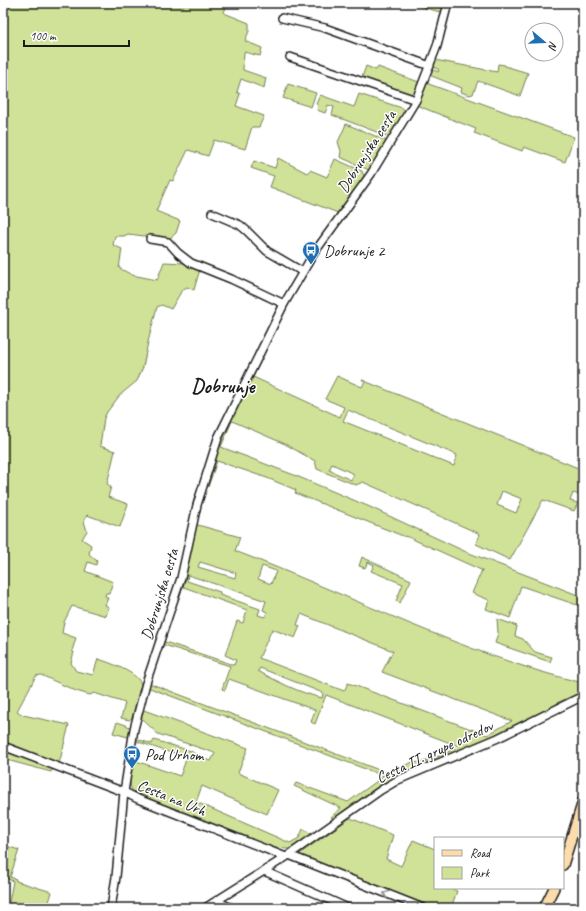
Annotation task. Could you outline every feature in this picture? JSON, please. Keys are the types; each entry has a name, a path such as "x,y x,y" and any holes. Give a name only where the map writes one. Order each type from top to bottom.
{"main road":[{"path":"564,862 583,801"},
{"path":"544,908 554,889"}],"street":[{"name":"Dobrunjska cesta","path":"111,908 116,877 124,792 134,729 146,683 181,578 197,505 218,438 284,304 314,252 371,174 416,100 437,46 448,3"},
{"path":"282,18 325,28 430,66"},
{"path":"290,57 416,100"},
{"path":"212,214 240,225 267,251 303,272"},
{"path":"150,240 168,242 178,253 191,263 231,279 284,304"},
{"name":"Cesta II. grupe odredov","path":"205,908 288,856 381,790 398,780 498,738 583,696"},
{"name":"Cesta na Urh","path":"3,746 423,908"},
{"path":"264,871 348,908"},
{"path":"216,901 232,908"}],"green space":[{"path":"3,3 227,3 224,13 249,23 249,31 245,41 262,48 260,56 244,52 243,70 266,78 264,88 241,79 237,92 240,94 236,106 264,116 259,127 252,127 245,149 214,140 208,156 188,150 173,181 170,180 156,211 180,221 176,233 169,239 128,234 124,236 115,236 113,245 122,249 119,268 132,275 157,280 164,262 185,263 200,269 194,290 187,287 182,290 171,309 162,305 157,307 143,367 137,381 120,395 104,418 100,446 115,451 107,484 111,487 108,497 128,504 120,527 87,515 84,521 87,531 82,539 91,545 89,554 97,561 96,565 88,562 85,571 113,582 109,593 106,593 105,596 108,598 105,605 109,607 106,616 72,606 64,622 62,633 76,638 72,651 74,652 71,663 76,671 93,675 98,659 122,668 139,680 141,684 132,718 129,720 121,718 125,703 94,693 90,695 76,691 41,675 36,676 17,711 23,715 69,725 59,764 3,742 3,721 6,714 3,713"},
{"path":"407,3 444,3 443,9 440,12"},
{"path":"435,60 497,72 498,64 528,73 520,96 478,81 473,94 469,95 461,92 462,88 429,75 432,69 438,72 439,70 433,66"},
{"path":"366,66 376,70 378,67 419,82 413,96 361,80"},
{"path":"426,83 574,137 565,162 524,147 522,151 474,133 476,129 416,105"},
{"path":"288,84 316,93 311,107 283,98"},
{"path":"359,94 402,108 405,111 392,135 387,136 332,115 334,107 328,105 325,113 317,110 318,105 316,104 320,95 354,107"},
{"path":"346,124 385,140 387,144 369,170 340,157 341,151 338,142"},
{"path":"278,158 307,173 310,170 327,177 335,159 362,171 364,176 338,213 270,187 274,176 251,168 254,161 275,168"},
{"path":"251,376 340,417 344,407 325,399 337,376 362,387 365,381 583,470 583,496 573,493 570,501 578,503 574,511 543,500 510,560 476,544 480,534 363,482 356,485 317,469 315,461 285,444 232,421 221,447 294,475 370,507 464,551 583,597 583,607 521,586 510,618 486,609 489,600 472,593 482,570 408,537 295,493 296,490 267,478 217,461 208,487 208,478 216,449","holes":["348,410 457,455 454,466 343,421","332,464 354,474 351,480 329,470","502,491 522,499 516,513 497,505"]},
{"path":"198,525 240,537 235,551 450,640 538,671 583,683 583,691 463,750 402,773 380,785 334,818 331,817 341,808 294,786 296,783 348,802 384,776 147,687 149,683 387,773 413,762 423,762 434,758 458,746 326,695 315,724 311,722 315,710 229,679 225,690 222,689 230,666 161,644 162,641 234,665 236,660 225,655 237,621 243,623 247,610 181,586 196,526","holes":["200,562 236,573 235,578 198,567","262,566 276,571 271,584 258,579","188,575 266,601 263,610 267,612 265,617 258,615 260,609 220,595 220,592 187,581","301,614 393,651 382,672 512,721 487,735 348,683 344,691 259,658 272,629 295,638 300,626 297,625","260,668 323,693 322,698 281,683 258,671"]},
{"path":"362,557 411,580 400,603 396,601 403,584 371,571 374,565 368,562 365,568 359,566"},
{"path":"497,619 517,626 515,636 523,639 535,652 552,657 550,662 495,643 498,633"},
{"path":"141,709 248,748 238,773 278,790 267,814 202,786 196,802 290,843 299,838 303,829 311,834 309,837 289,849 270,848 136,795 130,783 133,760 180,776 187,757 136,741 137,739 152,744 154,740 191,751 201,758 211,761 215,753 158,734 141,718"},
{"path":"117,722 131,728 128,737 113,733"},
{"path":"3,749 53,769 51,772 3,759"},
{"path":"350,818 393,835 386,859 401,866 413,840 434,849 434,889 452,889 457,891 451,908 429,908 298,855"},
{"path":"3,845 19,850 10,877 16,879 16,881 52,892 49,902 54,904 53,908 39,905 38,908 8,908 13,881 3,877 3,873 7,874 8,870 3,868 3,865 6,865 8,860 3,858"}],"place":[{"name":"Dobrunje 2","path":"311,265"},
{"name":"Pod Urhom","path":"132,769"}],"district":[{"name":"Dobrunje","path":"223,386"}]}
